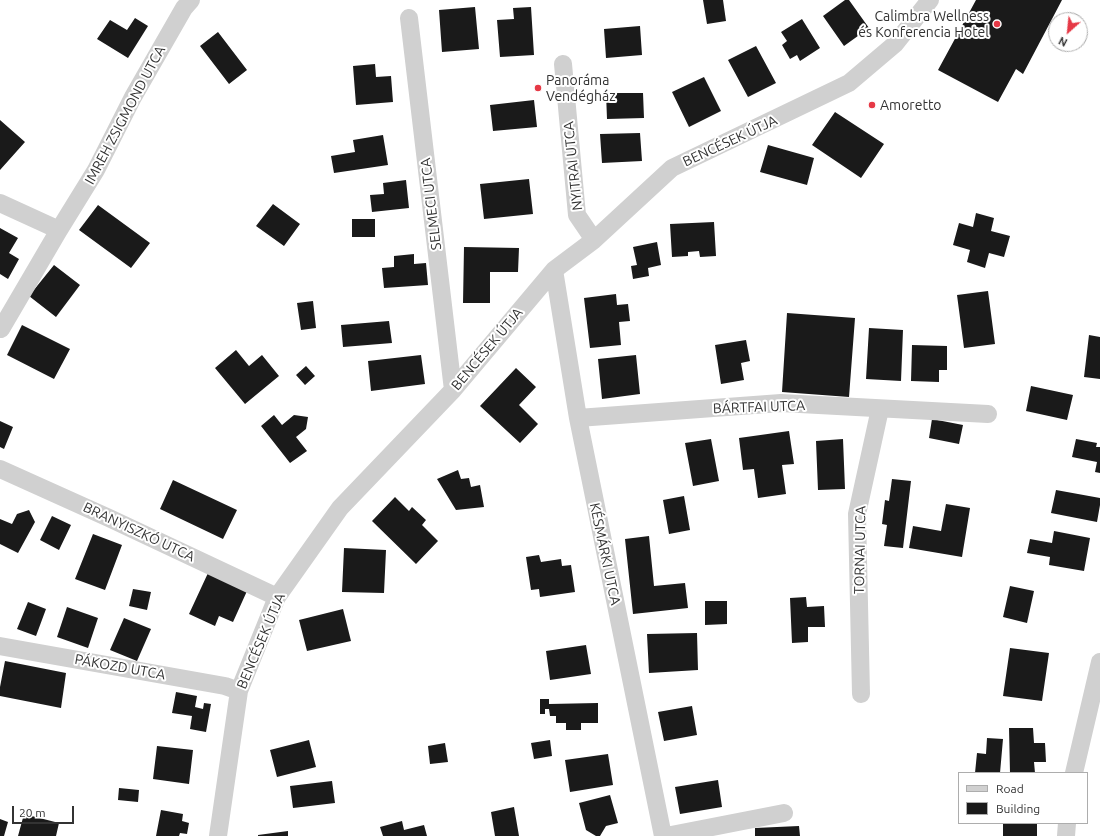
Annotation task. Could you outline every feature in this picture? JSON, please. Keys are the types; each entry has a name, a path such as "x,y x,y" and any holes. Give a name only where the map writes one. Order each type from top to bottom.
{"street":[{"name":"IMREH ZSIGMOND UTCA","path":"1,329 96,170 133,97 184,8 191,0"},
{"name":"BENCÉSEK ÚTJA","path":"218,836 239,691 277,597 340,508 453,390 554,270 594,240 672,168 849,83 895,44 930,0"},
{"name":"SELMECI UTCA","path":"409,18 453,390"},
{"name":"NYITRAI UTCA","path":"563,64 576,215 594,240"},
{"path":"0,203 60,230"},
{"name":"KÉSMÁRKI UTCA","path":"554,270 578,418 664,836"},
{"name":"BÁRTFAI UTCA","path":"578,418 781,403 988,414"},
{"name":"TORNAI UTCA","path":"861,694 857,514 880,409"},
{"name":"BRANYISZKÓ UTCA","path":"0,469 109,518 277,597"},
{"name":"PÁKOZD UTCA","path":"0,646 225,686 239,691"},
{"path":"1074,772 1100,662"},
{"path":"664,836 784,813"},
{"path":"1066,836 1067,824"}],"building":[{"path":"703,0 723,0 726,21 707,24"},
{"path":"845,0 849,0 869,28 844,46 823,16"},
{"path":"976,0 1062,0 1056,12 1048,12 1048,27 1023,74 1016,69 998,102 938,70"},
{"path":"475,7 479,49 442,52 439,10"},
{"path":"531,7 534,55 500,57 497,20 514,19 513,8"},
{"path":"135,18 148,26 128,58 97,39 110,20 127,30"},
{"path":"802,19 820,48 800,61 797,55 790,59 782,45 787,41 781,32"},
{"path":"640,26 642,55 606,58 604,29"},
{"path":"218,32 247,70 229,84 200,46"},
{"path":"756,46 776,83 748,97 728,60"},
{"path":"375,64 376,77 391,76 393,102 356,105 353,66"},
{"path":"704,77 721,111 689,127 672,92"},
{"path":"606,93 643,93 644,118 607,119"},
{"path":"534,100 537,127 493,131 490,105"},
{"path":"835,112 884,144 861,178 812,145"},
{"path":"0,120 25,142 0,170"},
{"path":"640,133 642,161 602,163 600,134"},
{"path":"383,135 388,165 334,173 331,156 355,152 353,140"},
{"path":"768,145 814,158 807,185 760,172"},
{"path":"529,179 533,214 484,219 480,184"},
{"path":"406,180 409,208 372,212 370,195 384,194 383,183"},
{"path":"273,204 300,224 284,246 256,226"},
{"path":"98,205 150,243 131,268 79,230"},
{"path":"976,213 994,218 991,231 1010,236 1004,257 989,253 985,268 967,262 970,250 953,245 959,223 973,227"},
{"path":"352,219 375,219 375,237 352,237"},
{"path":"714,222 716,256 700,257 699,251 688,252 688,256 672,257 670,224"},
{"path":"0,228 18,238 9,253 19,259 8,279 0,274"},
{"path":"657,242 661,265 648,268 649,276 633,279 631,266 637,265 633,247"},
{"path":"464,247 519,248 518,272 490,272 490,303 463,303"},
{"path":"414,254 414,264 426,263 428,285 384,288 382,268 394,267 394,256"},
{"path":"54,265 80,285 56,317 29,296"},
{"path":"988,291 995,344 964,348 957,295"},
{"path":"616,294 617,305 628,304 630,321 619,322 621,345 590,348 584,298"},
{"path":"313,301 316,328 301,330 297,303"},
{"path":"787,313 855,318 849,397 782,392"},
{"path":"389,321 392,343 343,347 341,325"},
{"path":"22,325 70,349 54,379 7,355"},
{"path":"869,328 903,330 901,381 866,379"},
{"path":"1089,335 1100,337 1100,379 1084,377"},
{"path":"746,340 750,361 741,363 744,380 721,384 715,345"},
{"path":"912,345 947,346 947,370 939,370 939,382 911,381"},
{"path":"236,350 249,366 262,355 279,376 245,404 215,368"},
{"path":"421,355 425,384 371,391 368,361"},
{"path":"636,355 640,394 602,399 598,359"},
{"path":"306,366 315,376 305,385 296,375"},
{"path":"516,368 536,387 519,405 538,424 520,443 480,406"},
{"path":"1031,386 1073,395 1067,420 1026,411"},
{"path":"274,415 282,425 294,415 308,417 306,429 296,437 307,451 290,463 261,426"},
{"path":"932,419 963,425 959,444 929,438"},
{"path":"0,421 13,427 4,449 0,447"},
{"path":"789,431 794,464 782,465 786,494 758,498 754,469 743,470 739,438"},
{"path":"711,439 719,481 693,486 685,443"},
{"path":"843,439 845,489 818,490 816,441"},
{"path":"1076,439 1097,443 1096,447 1100,447 1100,473 1095,472 1097,462 1072,457"},
{"path":"458,470 461,479 469,478 471,487 480,485 484,507 456,510 437,479"},
{"path":"892,479 911,481 903,548 884,546 887,525 882,524 885,500 889,501"},
{"path":"173,480 237,510 223,539 160,509"},
{"path":"1056,490 1100,498 1097,522 1051,513"},
{"path":"684,496 690,530 669,534 663,500"},
{"path":"395,497 409,511 412,507 426,520 422,525 438,541 416,564 372,521"},
{"path":"946,504 970,508 962,557 909,548 913,526 941,531"},
{"path":"29,510 35,522 18,553 0,544 0,519 12,524 17,514"},
{"path":"52,516 71,525 59,550 40,540"},
{"path":"1054,531 1090,538 1084,571 1049,565 1050,557 1027,553 1030,539 1052,543"},
{"path":"93,534 122,545 105,590 75,579"},
{"path":"649,536 654,586 685,583 688,608 633,614 625,539"},
{"path":"344,548 386,550 384,593 342,592"},
{"path":"539,555 541,562 561,559 562,566 571,565 575,592 540,597 539,589 531,590 526,557"},
{"path":"208,573 247,591 233,622 219,616 215,626 189,614"},
{"path":"1010,586 1034,591 1027,623 1003,617"},
{"path":"133,589 151,592 147,610 129,606"},
{"path":"806,597 807,607 824,606 825,627 808,627 808,642 792,643 790,598"},
{"path":"705,601 727,601 727,624 705,625"},
{"path":"28,602 46,609 36,636 17,629"},
{"path":"67,607 98,618 88,648 57,637"},
{"path":"343,609 351,641 307,651 299,620"},
{"path":"124,618 151,629 137,661 110,650"},
{"path":"697,633 698,670 649,673 647,634"},
{"path":"586,645 591,674 550,680 546,651"},
{"path":"1010,648 1049,653 1042,701 1003,696"},
{"path":"5,661 66,673 61,708 0,696 0,687"},
{"path":"176,692 197,696 195,707 203,709 204,703 211,704 206,732 190,729 192,716 172,713"},
{"path":"540,699 549,699 549,704 598,703 598,723 581,723 581,730 566,730 566,723 556,723 556,716 550,716 549,709 545,709 545,714 540,714"},
{"path":"692,706 697,735 664,741 658,712"},
{"path":"1009,728 1033,728 1034,743 1045,743 1046,762 1034,762 1035,772 1010,772"},
{"path":"987,738 1003,739 1000,772 975,772 977,753 986,754"},
{"path":"309,740 316,767 277,777 270,750"},
{"path":"550,740 552,756 534,759 531,743"},
{"path":"445,743 448,762 430,764 428,746"},
{"path":"157,746 193,750 189,784 153,779"},
{"path":"608,754 613,785 570,792 565,760"},
{"path":"718,780 722,807 680,814 675,787"},
{"path":"332,781 335,803 293,808 290,786"},
{"path":"119,788 139,790 138,802 118,800"},
{"path":"610,795 618,823 606,826 600,836 596,836 586,830 579,803"},
{"path":"514,807 519,836 495,836 491,812"},
{"path":"161,810 183,814 182,821 189,823 187,834 180,833 179,836 156,836"},
{"path":"24,814 59,823 56,836 18,836"},
{"path":"0,819 8,822 4,836 0,836"},
{"path":"402,821 404,830 424,825 427,836 383,836 380,827"},
{"path":"1003,824 1037,824 1037,836 1003,836"},
{"path":"799,826 800,836 755,836 755,828"},
{"path":"288,831 288,836 258,836 258,835"}],"place":[{"name":"Calimbra Wellness és Konferencia Hotel","path":"997,24"},
{"name":"Panoráma Vendégház","path":"538,88"},
{"name":"Amoretto","path":"872,105"}]}
